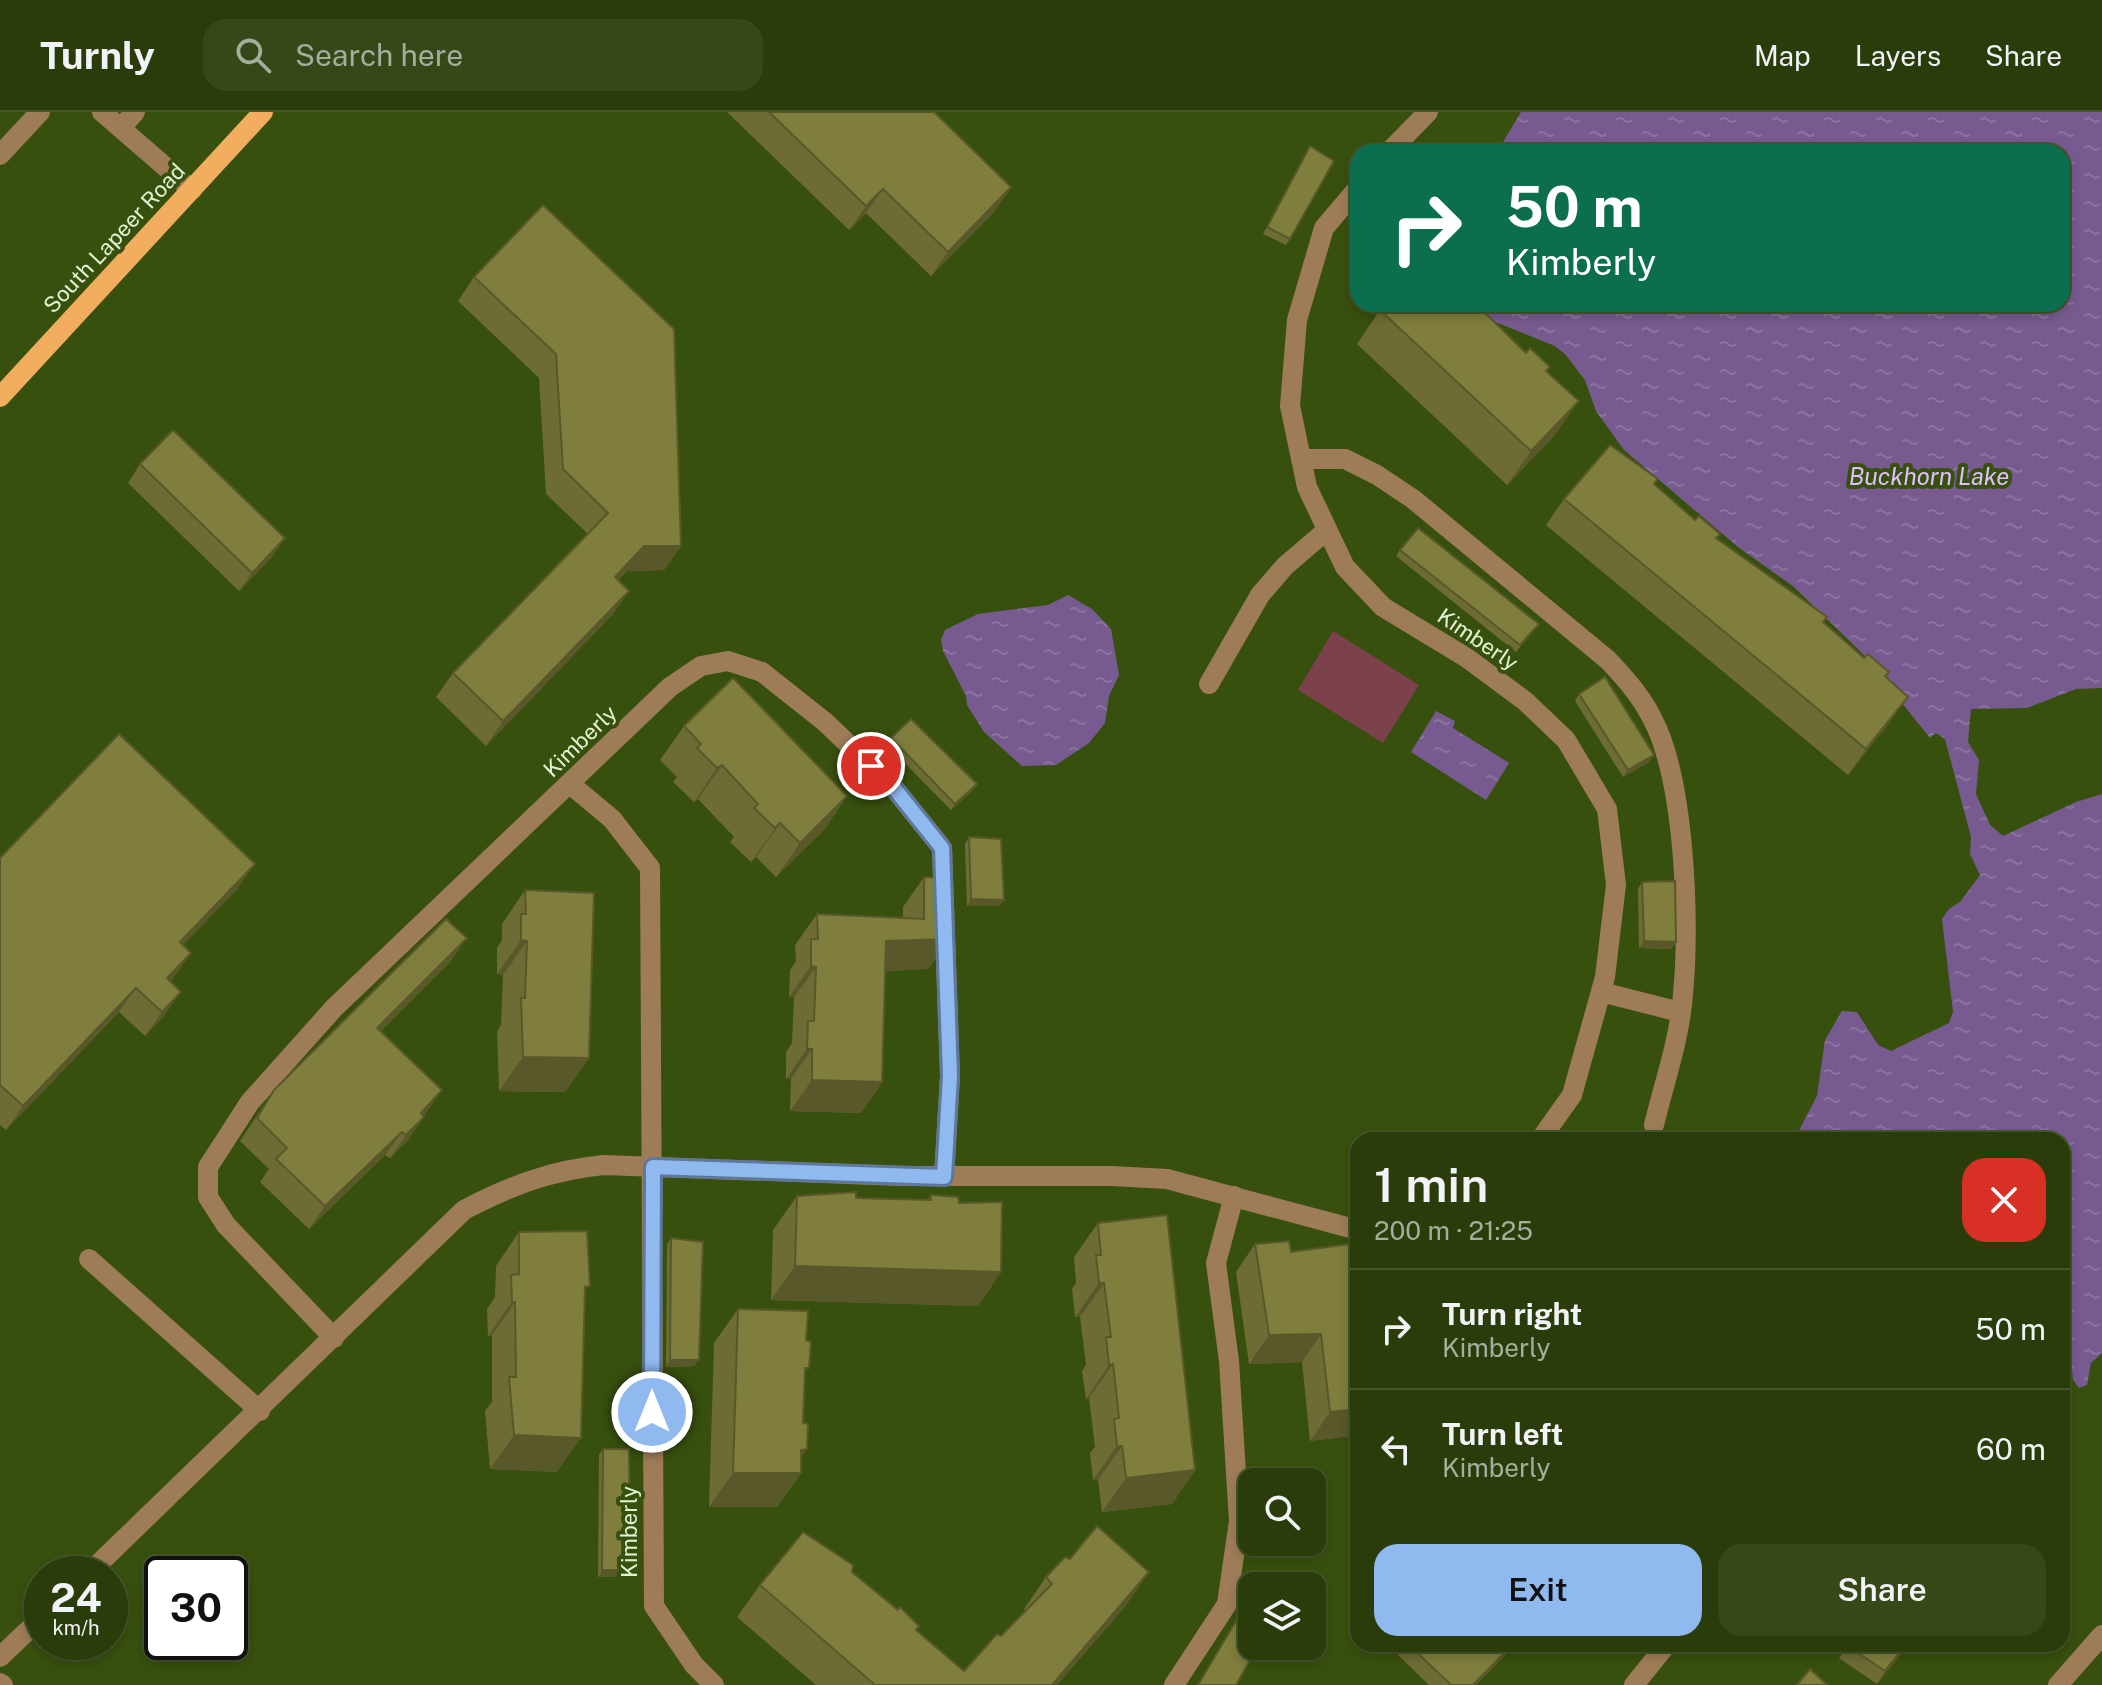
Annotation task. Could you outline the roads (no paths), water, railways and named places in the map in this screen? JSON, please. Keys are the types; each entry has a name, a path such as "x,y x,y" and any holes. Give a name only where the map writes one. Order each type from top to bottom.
{"main road":[{"name":"South Lapeer Road","path":"4,385 263,112"}],"street":[{"path":"0,155 40,112"},
{"path":"102,112 192,190"},
{"path":"121,128 135,112"},
{"path":"1397,144 1428,112"},
{"name":"Kimberly","path":"1350,197 1324,228 1297,320 1290,406 1307,487 1345,567 1383,607 1467,658 1525,701 1566,740 1607,809 1616,885 1601,992 1572,1095 1546,1132"},
{"path":"1301,459 1345,459 1413,499 1608,660 1630,683 1653,719 1674,782 1684,923 1680,1012 1654,1125"},
{"path":"1209,684 1260,595 1285,566 1327,530"},
{"name":"Kimberly","path":"334,1338 226,1225 208,1197 208,1167 250,1102 334,1008 670,687 701,666 728,661 762,672 825,722 894,788 942,848 950,1076 944,1177"},
{"name":"Kimberly","path":"570,784 612,819 650,868 654,1606 694,1665 714,1685"},
{"path":"1601,992 1680,1012"},
{"path":"107,1556 464,1210 517,1182 563,1169 653,1167 944,1177 1153,1178 1234,1196 1350,1228"},
{"path":"1174,1685 1227,1604 1239,1521 1229,1361 1216,1263 1234,1196"},
{"path":"89,1259 260,1411"},
{"path":"0,1657 24,1634"},
{"path":"2058,1685 2102,1635"},
{"path":"1634,1685 1661,1652"}],"water":[{"name":"Buckhorn Lake","path":"1521,112 2102,112 2102,688 2076,689 2027,708 1971,709 1968,742 1979,760 1976,794 1990,825 2003,836 2076,802 2102,794 2102,1353 2091,1363 2087,1385 2079,1388 2073,1380 2070,1352 2070,1132 1798,1132 1817,1096 1825,1040 1842,1011 1857,1012 1878,1045 1891,1051 1949,1023 1953,1012 1942,919 1949,909 1960,902 1980,875 1970,854 1971,837 1945,739 1936,733 1930,738 1862,653 1794,587 1738,547 1624,450 1596,411 1585,380 1565,354 1555,346 1493,321 1484,312 2070,312 2070,144 1502,144"},
{"path":"1068,595 1092,609 1111,629 1119,675 1109,696 1105,723 1089,743 1056,765 1022,766 984,732 967,705 966,696 943,651 941,640 945,630 978,614 1048,605"},
{"path":"1436,711 1455,721 1453,728 1509,763 1486,800 1411,752"}]}
